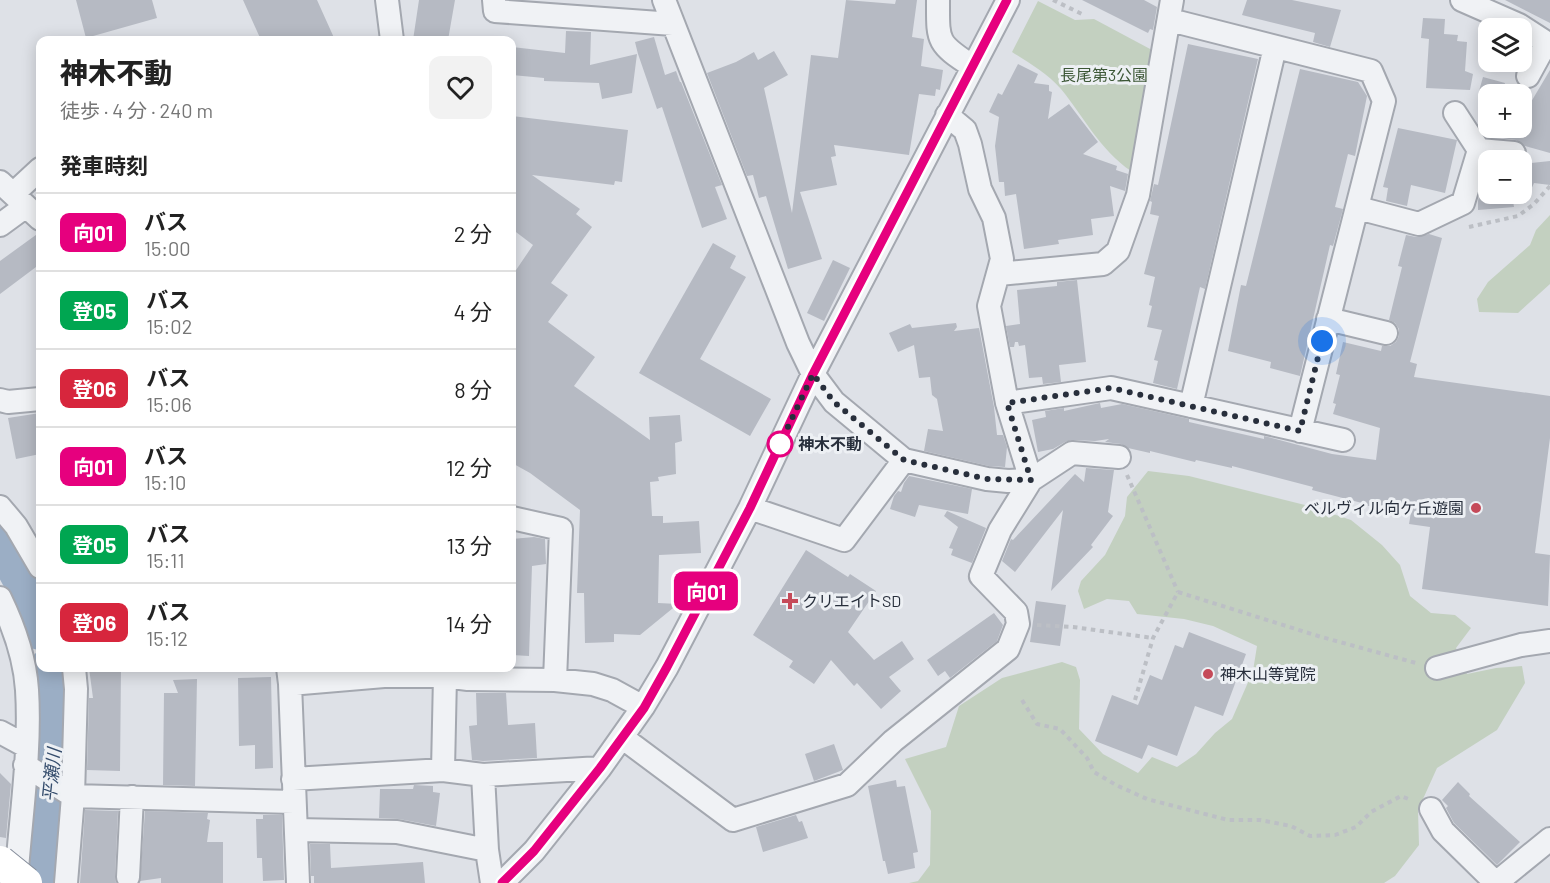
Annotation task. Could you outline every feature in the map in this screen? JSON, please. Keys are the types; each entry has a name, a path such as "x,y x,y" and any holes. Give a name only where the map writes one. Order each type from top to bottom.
{"highway":[{"path":"0,862 26,883"}],"street":[{"path":"387,0 392,36"},
{"path":"494,0 495,11 673,24"},
{"path":"664,0 798,343 813,374 834,402 904,460 987,479 1031,480"},
{"path":"938,0 938,36 948,50 972,66"},
{"path":"502,883 534,851 644,708 750,508 813,374 1008,0"},
{"path":"1462,0 1519,25 1548,44 1528,76"},
{"path":"999,274 1103,264 1118,251 1138,195 1171,10 1275,47 1371,71 1384,101 1300,431"},
{"path":"1191,406 1275,47"},
{"path":"1455,113 1479,150"},
{"path":"947,115 965,130 980,189 994,218 1002,259 989,306 1007,403 1031,480"},
{"path":"1419,224 1463,203 1478,153"},
{"path":"0,225 36,175"},
{"path":"1358,208 1444,230"},
{"path":"1328,319 1386,333"},
{"path":"1007,403 1111,388 1342,440"},
{"path":"0,400 8,402 36,399"},
{"path":"623,738 733,820 847,785 893,741 1008,649 1018,624 1016,612 981,576 1000,530 1031,480 1072,453 1119,456"},
{"path":"750,508 844,540 904,460"},
{"path":"0,507 16,526 36,560"},
{"path":"516,519 561,529 555,680"},
{"path":"0,598 21,651 27,690 28,761 16,883"},
{"path":"1437,668 1521,645 1550,641"},
{"path":"66,883 73,796 76,689 74,672"},
{"path":"298,883 289,676 445,676 468,679 555,680 593,684 612,690 644,708"},
{"path":"443,770 445,676"},
{"path":"0,732 28,761 73,796 132,797 294,790 443,770 483,775 600,768"},
{"path":"483,775 492,883"},
{"path":"128,877 132,797"},
{"path":"1431,809 1443,831 1496,883 1550,839"},
{"path":"297,830 396,832 488,850"}],"path":[{"path":"1053,0 1084,15"},
{"path":"1444,230 1485,225 1518,216 1534,204 1550,186"},
{"path":"1119,456 1178,592 1318,636 1437,668"},
{"path":"1135,700 1153,638 1178,592"},
{"path":"1018,624 1073,627 1153,638"},
{"path":"1022,700 1037,724 1060,729 1087,758 1094,772 1147,799 1228,820 1260,820 1291,826 1310,836 1335,835 1356,827 1371,812 1401,796 1431,809"}],"green space":[{"name":"長尾第3公園","path":"1038,1 1075,20 1094,19 1152,50 1131,171 1101,143 1056,83 1012,52"},
{"path":"1550,215 1550,284 1518,313 1479,312 1477,299 1488,282 1530,245 1536,230"},
{"path":"1148,471 1189,476 1309,506 1351,520 1382,545 1400,565 1410,596 1431,613 1455,615 1471,628 1456,648 1467,674 1522,666 1525,683 1497,730 1437,768 1418,810 1419,845 1395,876 1384,883 909,883 918,881 930,865 931,811 905,759 946,747 959,706 1002,678 1062,662 1076,667 1080,680 1079,729 1103,754 1138,773 1152,757 1177,767 1196,754 1215,733 1232,719 1253,671 1257,646 1213,626 1184,619 1137,614 1129,601 1107,599 1084,609 1078,591 1081,581 1105,555 1125,516 1127,497"}],"building":[{"path":"76,0 152,0 157,18 93,36 85,36"},
{"path":"243,0 317,0 333,36 259,36"},
{"path":"419,0 455,0 449,36 414,36"},
{"path":"846,0 895,4 896,0 917,0 912,37 924,39 921,66 943,70 940,90 936,89 935,96 919,94 909,155 834,145 836,156 831,157 837,185 800,192 822,259 788,269 766,196 759,198 753,175 747,176 707,73 754,52 758,60 774,51 788,75 764,88 792,213 811,55 838,58"},
{"path":"1082,0 1144,0 1157,7 1153,30 1150,29 1148,33"},
{"path":"1247,0 1292,0 1341,10 1330,47 1313,42 1315,33 1242,15"},
{"path":"1505,0 1550,0 1550,23"},
{"path":"1423,18 1445,19 1444,34 1458,35 1457,41 1467,42 1465,71 1473,74 1470,90 1426,88 1429,39 1421,38"},
{"path":"566,31 591,32 590,65 637,54 632,93 602,99 599,83 544,81 544,78 516,75 516,47 565,53"},
{"path":"654,37 665,75 676,71 722,185 715,187 727,219 702,228 662,107 657,109 638,54 635,42"},
{"path":"1188,44 1258,59 1205,289 1200,287 1177,389 1153,383 1158,361 1154,360 1162,330 1147,327 1155,277 1144,274 1159,216 1150,214 1152,202 1150,201 1154,184 1158,185"},
{"path":"1018,64 1038,74 1034,83 1049,85 1049,91 1052,92 1048,119 1069,104 1098,142 1083,154 1117,166 1116,170 1128,174 1125,191 1110,186 1114,216 1091,219 1093,235 1058,240 1059,244 1024,249 1016,194 1005,196 1004,182 999,182 995,146 999,117 989,112 998,93 1002,95"},
{"path":"1300,69 1358,82 1367,96 1355,156 1348,154 1335,207 1343,209 1333,246 1330,245 1300,376 1270,368 1271,362 1228,351 1241,285 1246,286"},
{"path":"1550,70 1550,153 1525,146 1516,140 1502,138 1532,138 1532,100"},
{"path":"1483,77 1505,83 1505,84 1481,84"},
{"path":"516,116 628,130 622,182 615,181 614,185 532,175 580,209 576,214 592,227 551,283 568,295 548,322 595,357 574,386 650,440 649,417 680,415 682,441 675,443 676,474 658,477 659,481 650,482 652,516 663,516 663,523 699,521 701,553 659,555 658,603 678,604 640,635 614,634 614,642 585,643 584,593 577,593 580,510 516,465 516,270 533,245 516,232"},
{"path":"1398,128 1457,140 1445,193 1411,185 1407,206 1386,201 1388,188 1383,187"},
{"path":"1550,161 1550,185 1534,183 1532,187 1532,163"},
{"path":"1478,204 1514,204 1514,207 1478,210"},
{"path":"1429,234 1442,238 1410,362 1417,364 1414,377 1550,396 1550,438 1535,553 1550,555 1548,606 1422,589 1430,527 1409,524 1411,512 1362,505 1362,503 1312,490 1313,487 1232,466 1232,468 1196,460 1195,462 1105,442 1109,439 1072,440 1053,449 1038,452 1032,420 1046,417 1045,411 1064,408 1064,411 1100,403 1101,408 1122,404 1189,419 1189,422 1264,439 1264,436 1332,454 1376,460 1380,428 1333,414 1336,404 1333,403 1340,375 1336,374 1343,342 1381,351 1382,346 1390,346 1396,342 1399,329 1389,320 1402,267 1398,266 1406,235 1416,237"},
{"path":"36,235 36,267 0,294 0,261"},
{"path":"713,243 736,256 730,268 746,277 700,359 771,399 750,436 639,373"},
{"path":"833,260 850,268 824,321 807,313"},
{"path":"1077,280 1086,362 1059,365 1061,382 1043,384 1042,377 1029,378 1025,345 1019,346 1018,342 1015,342 1014,347 1010,347 1006,326 1020,324 1017,290 1057,286 1057,282"},
{"path":"956,323 957,327 954,331 979,328 997,435 1003,435 1007,447 1005,467 989,466 924,451 928,429 943,431 937,399 932,395 930,377 919,378 914,345 898,352 889,333 910,324 912,328"},
{"path":"36,414 36,455 16,459 8,418"},
{"path":"1086,468 1114,470 1108,512 1113,516 1091,545 1093,547 1051,591 1063,510 1015,572 1002,561 1011,539 1013,540 1075,474 1084,482"},
{"path":"909,476 972,489 968,514 919,505 915,517 890,509 894,496 898,491 901,492"},
{"path":"947,511 986,528 972,563 951,555 953,549 949,548 958,527 944,516"},
{"path":"534,537 545,539 546,564 532,566 529,656 516,655 516,539"},
{"path":"806,550 848,577 850,574 876,591 848,632 874,660 902,641 914,659 889,677 901,691 881,709 857,683 854,686 831,660 814,684 789,667 793,661 753,635"},
{"path":"1036,601 1066,605 1060,646 1030,642"},
{"path":"994,613 1003,625 997,641 950,678 945,671 938,676 927,660"},
{"path":"1189,632 1246,654 1223,716 1195,706 1177,756 1148,745 1142,759 1095,741 1112,695 1138,705 1150,675 1162,680 1175,645 1183,648"},
{"path":"90,672 121,672 120,771 87,770 89,698 93,698"},
{"path":"271,677 273,768 255,769 255,745 239,746 238,678"},
{"path":"197,679 195,786 163,785 164,693 178,693 173,680"},
{"path":"476,693 506,693 508,725 535,723 537,758 472,760 469,726 477,725"},
{"path":"834,744 843,770 814,781 805,754"},
{"path":"0,773 11,784 6,838 0,837"},
{"path":"896,780 897,787 905,786 918,852 913,853 915,868 888,874 885,861 883,861 868,786"},
{"path":"1458,782 1470,794 1469,796 1520,842 1497,865 1454,823 1446,808 1448,806 1442,800"},
{"path":"414,785 433,786 433,792 440,793 436,826 379,818 380,789 413,789"},
{"path":"85,810 118,811 116,883 80,883"},
{"path":"145,811 208,813 207,819 210,820 207,842 223,842 223,883 161,883 161,878 140,881"},
{"path":"263,815 282,815 284,880 263,881 262,858 257,858 256,819 263,819"},
{"path":"796,815 799,822 802,821 808,838 763,852 756,827"},
{"path":"310,844 330,844 331,868 423,862 425,883 314,883 314,876 311,876"}],"waterway":[{"name":"平瀬川","path":"0,545 14,564 25,585 36,615"},
{"name":"平瀬川","path":"41,883 57,730 50,672"}],"bus line":[{"name":"向01","path":"502,883 534,851 570,808 644,708 750,508 813,374 1007,0"}],"place":[{"name":"神木不動","path":"780,444"},
{"name":"ベルヴィル向ケ丘遊園","path":"1476,508"},
{"name":"クリエイトSD","path":"790,601"},
{"name":"神木山等覚院","path":"1208,674"}],"route":[{"path":"780,444 777,450 813,374 834,402 904,460 987,479 1031,480 1007,403 1111,388 1300,431 1322,341"}]}
